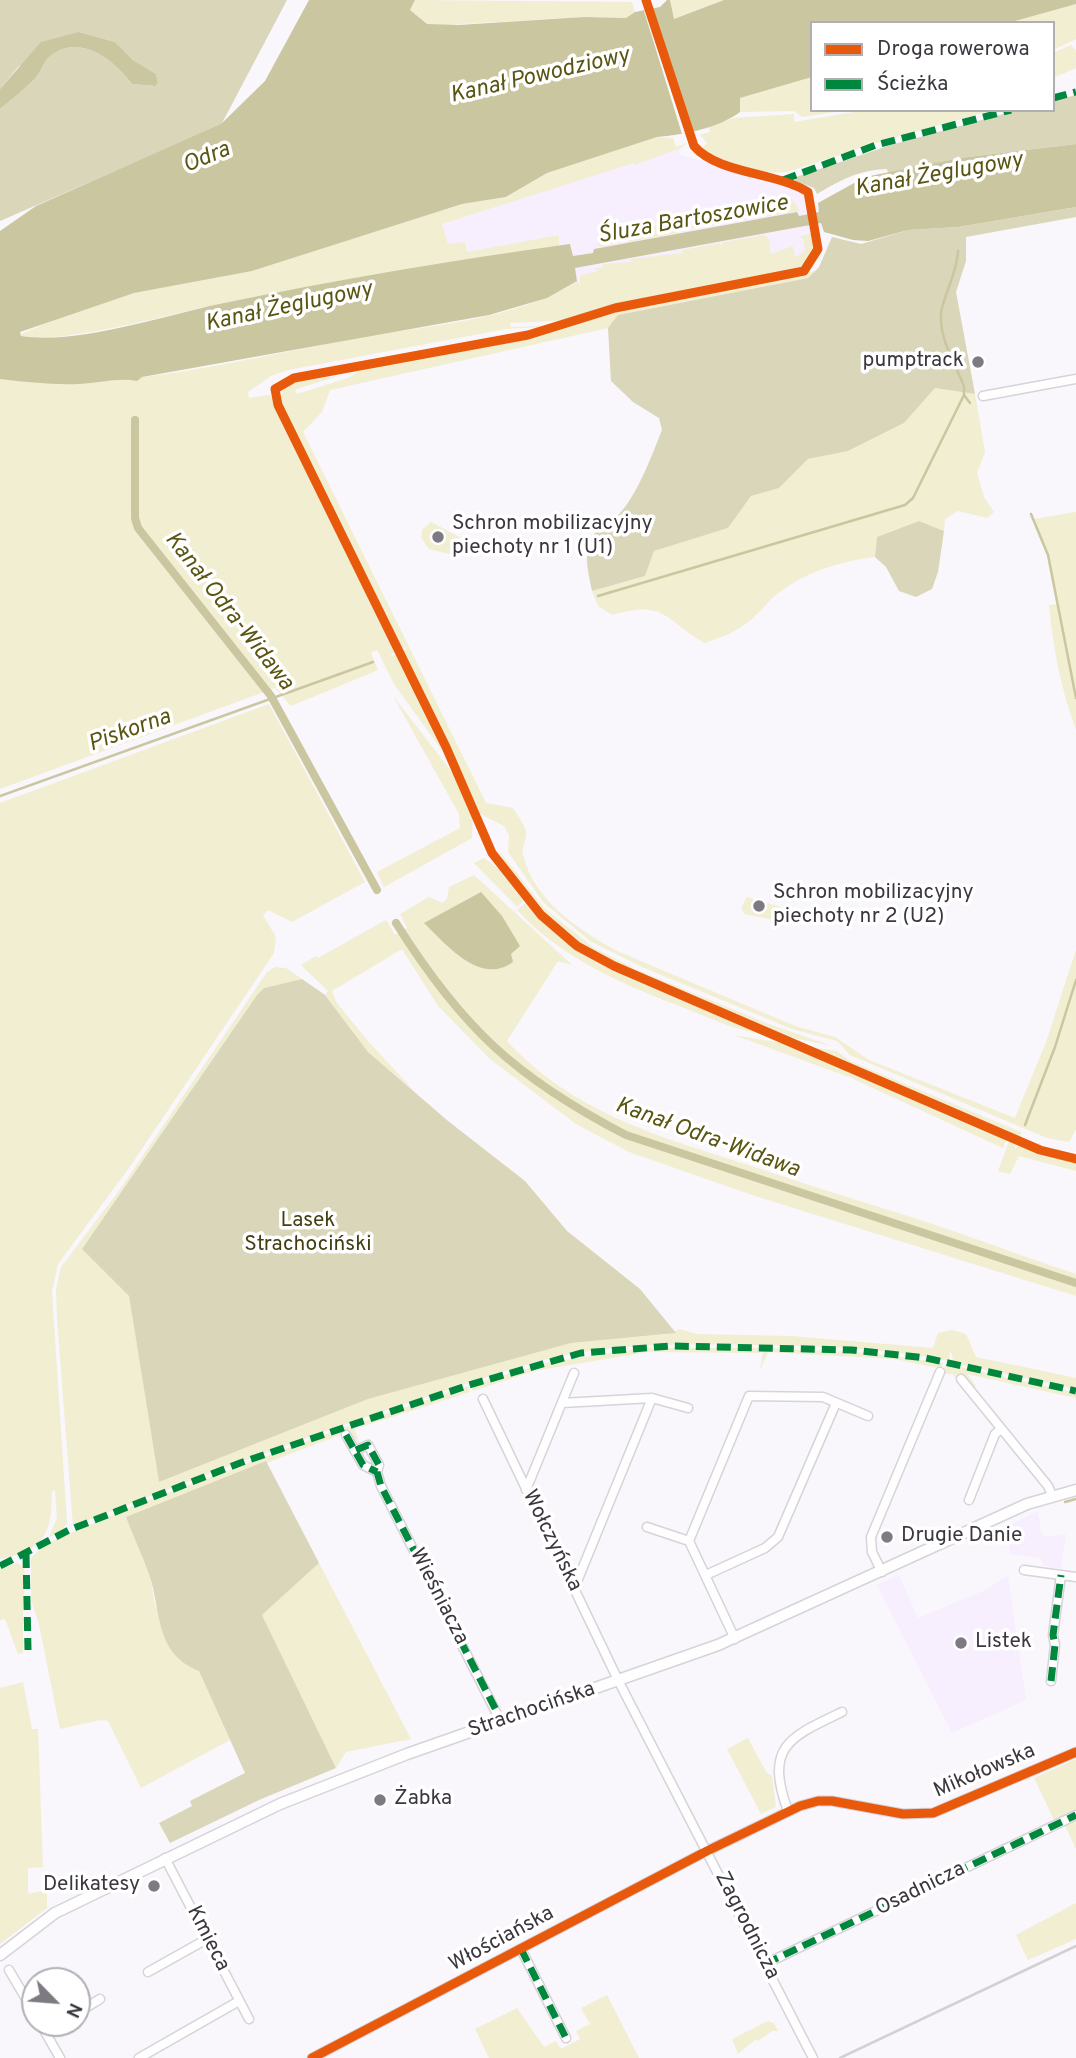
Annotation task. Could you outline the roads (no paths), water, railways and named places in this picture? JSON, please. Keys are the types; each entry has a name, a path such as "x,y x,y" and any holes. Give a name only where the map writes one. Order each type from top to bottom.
{"main road":[{"name":"Strachocińska","path":"0,1955 55,1913 296,1797 735,1639 1052,1495 1076,1490"}],"street":[{"path":"983,396 1076,379"},
{"path":"881,1572 872,1552 871,1538 940,1372"},
{"path":"526,1490 574,1373"},
{"path":"961,1379 1052,1495"},
{"path":"689,1541 749,1396 823,1397 868,1416"},
{"path":"562,1403 652,1398 688,1408"},
{"path":"574,1589 652,1398"},
{"name":"Wołczyńska","path":"483,1399 619,1682"},
{"path":"706,1575 765,1548 778,1537 836,1403"},
{"path":"969,1500 995,1434 1001,1429"},
{"name":"Wieśniacza","path":"346,1435 363,1465 377,1472 501,1722"},
{"name":"Wieśniacza","path":"356,1450 368,1445 379,1465 377,1472"},
{"path":"647,1527 689,1541 735,1639"},
{"path":"1024,1570 1076,1577"},
{"path":"1051,1681 1055,1645 1053,1636 1061,1575"},
{"name":"Zagrodnicza","path":"619,1682 814,2058"},
{"path":"788,1811 779,1770 784,1748 802,1731 842,1712"},
{"name":"Mikołowska","path":"707,1851 788,1811 817,1801 903,1814 933,1813 1076,1752"},
{"name":"Osadnicza","path":"765,1964 1076,1815"},
{"name":"Włościańska","path":"312,2058 328,2054 707,1851"},
{"name":"Kmieca","path":"165,1858 249,2019"},
{"path":"148,1972 207,1939"},
{"path":"521,1949 566,2038"},
{"path":"9,1970 21,1990"},
{"path":"91,2004 100,1999"},
{"path":"139,2058 239,2001"},
{"path":"49,2037 60,2058"}],"water":[{"path":"309,0 415,0 410,10 427,24 459,25 584,17 626,18 635,12 660,7 667,0 670,0 674,19 724,0 1076,0 1076,4 1015,21 810,21 810,78 740,98 740,112 722,122 689,132 657,137 547,173 506,197 462,204 252,271 134,293 20,332 21,336 43,338 93,333 263,295 482,257 570,244 573,256 593,253 594,249 797,212 799,216 819,212 818,203 865,177 960,158 1076,144 1076,207 958,227 908,230 868,241 824,232 821,223 575,268 577,281 547,298 489,315 142,377 137,381 58,384 0,379 0,231 36,206 221,124 265,81"},
{"path":"79,32 115,42 133,60 156,74 158,83 155,86 132,84 107,59 97,53 75,47 50,56 34,79 0,109 0,89 41,42"},
{"path":"481,892 502,916 520,946 511,954 513,962 501,968 488,969 465,960 424,923"}],"waterway":[{"path":"598,596 905,505 913,498 964,395 964,386 944,338 941,318 958,251"},
{"path":"964,395 970,403"},
{"name":"Kanał Odra-Widawa","path":"135,420 135,518 138,528 271,696 377,890"},
{"path":"1031,514 1048,555 1076,698"},
{"name":"Piskorna","path":"0,796 373,662"},
{"name":"Kanał Odra-Widawa","path":"396,923 444,992 494,1047 553,1093 626,1135 1076,1283"},
{"path":"1025,1125 1055,1047 1076,980"},
{"path":"1065,1502 1076,1499"}],"railway":[{"path":"840,2058 1076,1946"}],"place":[{"name":"pumptrack","path":"978,362"},
{"name":"Schron mobilizacyjny piechoty nr 1 (U1)","path":"438,537"},
{"name":"Schron mobilizacyjny piechoty nr 2 (U2)","path":"759,906"},
{"name":"Drugie Danie","path":"887,1537"},
{"name":"Listek","path":"961,1643"},
{"name":"Żabka","path":"380,1800"},
{"name":"Delikatesy","path":"154,1886"}],"water label":[{"name":"Kanał Powodziowy","path":"540,77"},
{"name":"Odra","path":"207,159"},
{"name":"Kanał Żeglugowy","path":"939,176"},
{"name":"Śluza Bartoszowice","path":"693,221"},
{"name":"Kanał Żeglugowy","path":"289,308"}],"park label":[{"name":"Lasek Strachociński","path":"308,1234"}]}
